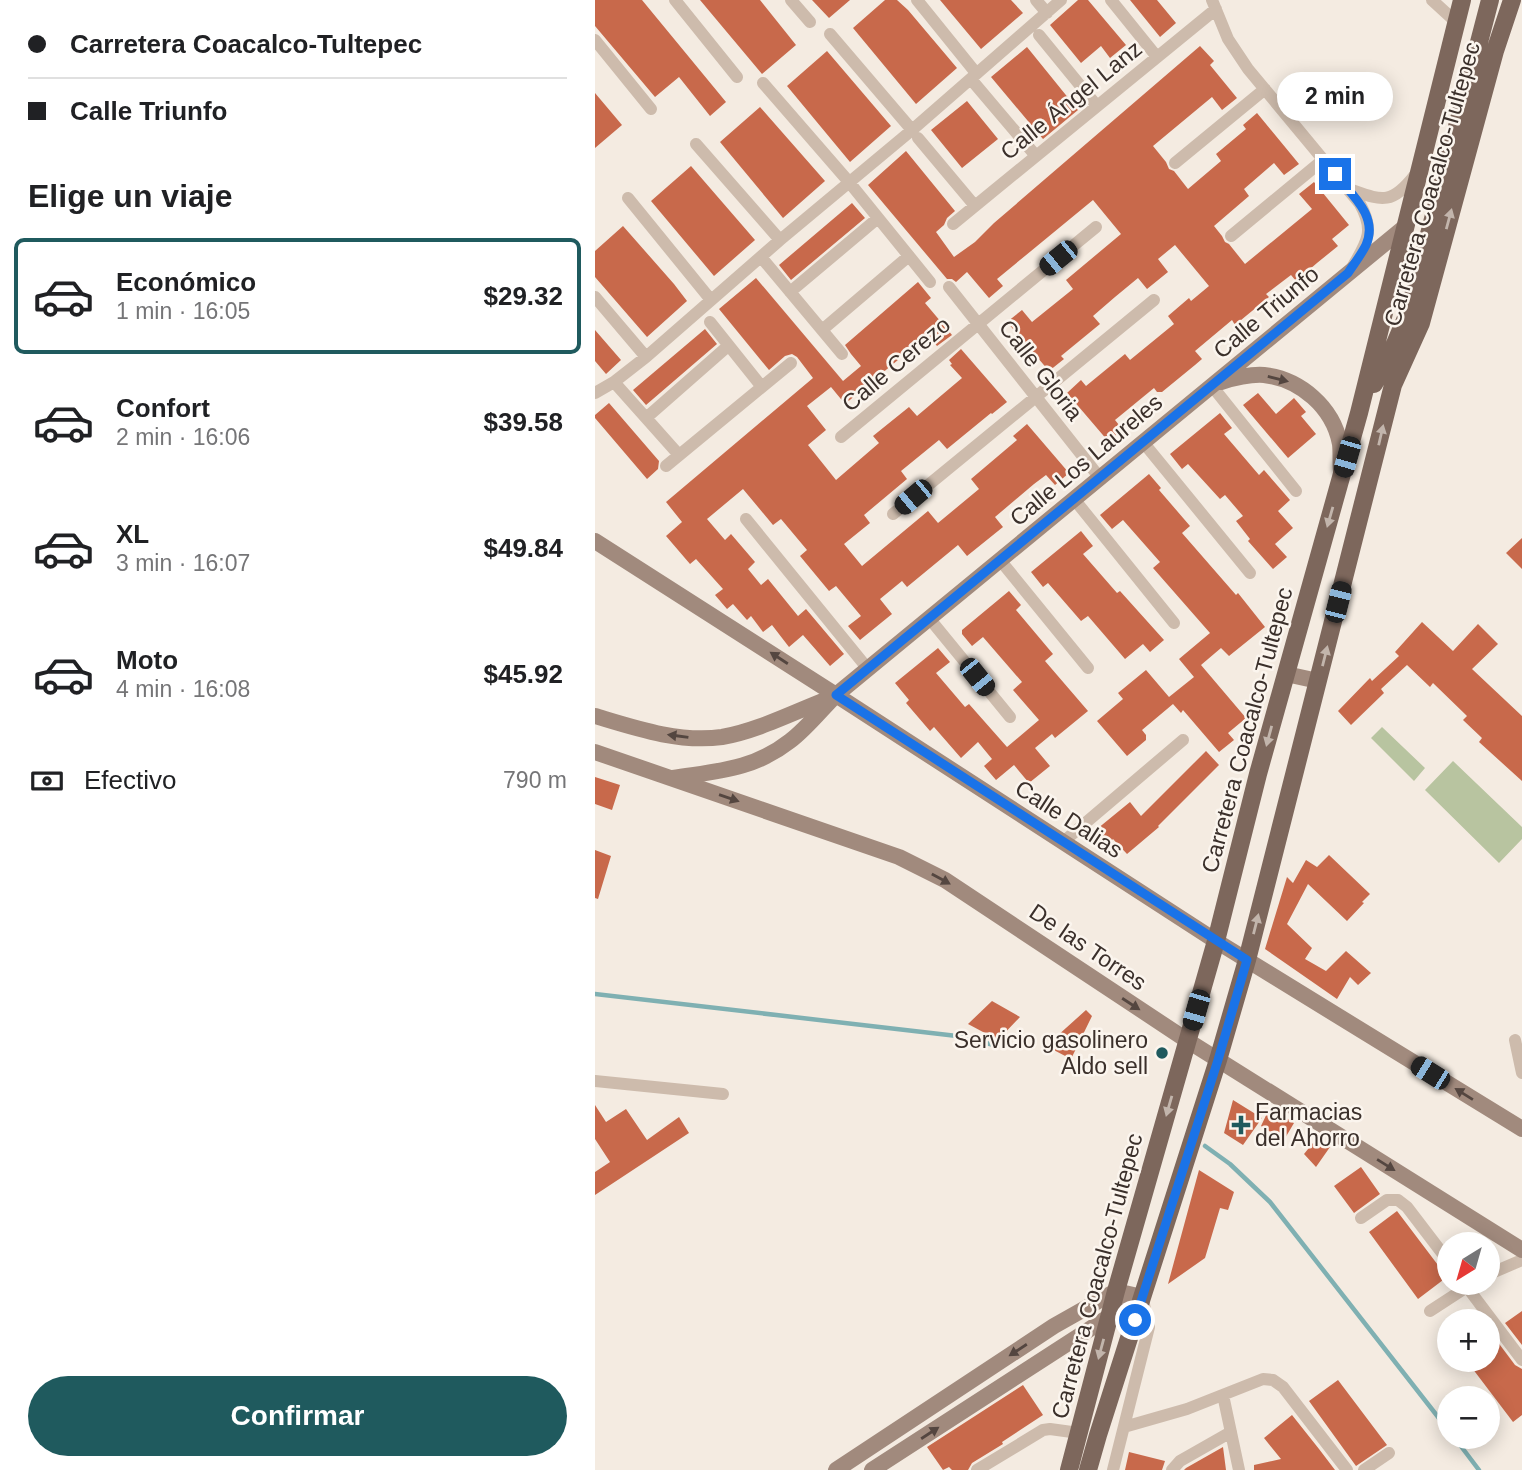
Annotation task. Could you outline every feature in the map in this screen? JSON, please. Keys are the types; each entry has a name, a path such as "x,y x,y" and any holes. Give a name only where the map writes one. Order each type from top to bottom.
{"main road":[{"name":"Carretera Coacalco-Tultepec","path":"1069,1470 1359,413 1462,0"},
{"path":"1359,413 1409,311 1490,0"},
{"path":"1495,51 1499,0"},
{"name":"Carretera Coacalco-Tultepec","path":"1088,1470 1247,960 1393,385 1421,323 1495,51 1512,0"},
{"name":"Calle Triunfo","path":"1212,386 1406,226"},
{"name":"Calle Los Laureles","path":"836,695 1212,386 1235,378 1263,375 1289,381 1313,396 1330,417 1339,443 1341,478"},
{"name":"Calle Dalias","path":"595,541 1216,941 1522,1129"},
{"path":"1286,674 1318,681"},
{"path":"595,716 666,734 694,738 722,737 764,725 836,695"},
{"path":"670,778 734,769 762,759 791,740 836,695"},
{"name":"De las Torres","path":"595,752 899,857 945,880 1188,1041 1521,1249"},
{"path":"836,1470 1054,1326 1116,1291 1142,1297"},
{"path":"873,1470 1142,1297"}],"street":[{"path":"675,0 737,77"},
{"path":"791,0 810,22"},
{"path":"917,0 1036,156"},
{"path":"1036,0 1047,13"},
{"path":"595,393 646,357 849,182 915,134 1061,0"},
{"path":"1111,0 1157,57"},
{"path":"1432,0 1456,22"},
{"name":"Calle Ángel Lanz","path":"953,224 1157,57 1214,4"},
{"name":"Calle Triunfo","path":"1214,4 1228,39 1248,69 1360,204 1366,215 1369,226 1366,245 1348,273"},
{"path":"830,34 975,206"},
{"path":"1039,35 1097,106"},
{"path":"595,40 651,109"},
{"path":"763,83 849,182 930,282"},
{"path":"1175,163 1265,89"},
{"path":"697,144 780,240"},
{"path":"1231,236 1323,160"},
{"path":"1346,188 1385,199 1397,195 1420,169"},
{"path":"628,198 711,300"},
{"path":"790,292 878,218"},
{"name":"Calle Cerezo","path":"841,437 1096,227"},
{"path":"822,330 909,256"},
{"path":"761,257 842,354"},
{"name":"Calle Gloria","path":"949,287 1100,478"},
{"path":"595,297 646,357"},
{"path":"893,514 1154,300"},
{"path":"710,323 762,387"},
{"path":"646,418 729,345"},
{"path":"666,466 791,363"},
{"path":"614,382 679,455"},
{"path":"1212,386 1296,491"},
{"path":"1143,442 1250,573"},
{"path":"1074,499 1174,623"},
{"path":"745,519 868,669"},
{"path":"1000,560 1088,668"},
{"path":"929,618 1010,717"},
{"path":"1063,842 1183,740"},
{"path":"1515,1040 1522,1073"},
{"path":"595,1082 723,1094"},
{"path":"1361,1218 1387,1200 1398,1200 1407,1206 1437,1246"},
{"path":"1500,1269 1521,1249"},
{"path":"1430,1311 1453,1295"},
{"path":"1476,1295 1522,1360"},
{"path":"1113,1470 1149,1327 1142,1297"},
{"path":"1125,1427 1187,1409 1263,1379 1273,1380 1283,1387 1347,1470"},
{"path":"1223,1395 1239,1470"},
{"path":"977,1470 1043,1430 1079,1433"},
{"path":"1172,1470 1180,1461 1231,1432"},
{"path":"1364,1470 1389,1453"}],"green space":[{"path":"1382,727 1425,768 1414,781 1371,738"},
{"path":"1453,761 1522,827 1522,839 1499,863 1425,790"}],"building":[{"path":"595,0 642,0 726,102 710,116 679,77 655,97 595,26"},
{"path":"700,0 760,0 796,45 762,74"},
{"path":"812,0 850,0 829,18"},
{"path":"885,0 897,0 908,10 957,68 916,104 853,28"},
{"path":"940,0 1011,0 1023,13 981,49"},
{"path":"1078,0 1088,0 1126,45 1110,58 1101,46 1081,63 1050,25"},
{"path":"1130,0 1157,0 1176,23 1160,37"},
{"path":"1200,46 1214,61 1210,65 1237,98 1222,110 1212,97 1153,146 1169,169 1174,171 1188,189 1221,161 1216,154 1246,129 1243,125 1257,113 1299,164 1284,175 1274,163 1244,189 1249,196 1214,226 1225,242 1245,264 1312,209 1299,194 1314,182 1349,225 1332,239 1338,246 1296,281 1291,275 1266,294 1269,297 1235,325 1232,320 1195,351 1202,359 1195,365 1162,392 1157,392 1154,388 1115,420 1123,430 1108,441 1067,393 1081,380 1086,386 1125,354 1130,360 1174,324 1168,316 1189,298 1191,301 1209,286 1175,245 1158,259 1168,272 1147,289 1138,278 1115,297 1093,316 1100,324 1061,356 1064,359 1049,371 1007,322 1022,310 1032,322 1073,289 1066,280 1121,234 1093,200 997,279 1003,286 989,298 967,272 956,282 947,279 868,185 906,151 955,211 936,232 954,257 975,242"},
{"path":"1027,47 1078,110 1043,139 991,77"},
{"path":"827,51 891,126 850,162 787,86"},
{"path":"595,93 622,125 595,148"},
{"path":"967,101 998,139 962,168 931,130"},
{"path":"760,107 825,181 783,218 720,142"},
{"path":"691,166 755,240 714,276 651,201"},
{"path":"852,203 865,218 791,280 779,265"},
{"path":"623,226 687,301 647,337 595,277 595,251"},
{"path":"756,278 843,381 861,366 845,345 918,282 931,298 925,303 952,335 937,346 928,335 845,404 831,387 807,406 826,430 808,445 836,480 879,443 873,436 909,407 917,416 962,378 950,365 952,364 949,360 961,349 1007,402 947,449 939,440 901,471 907,479 864,515 870,523 844,544 862,566 928,511 938,523 979,489 971,479 1017,440 1013,436 1027,424 1069,473 1055,485 1046,475 1034,484 995,517 1003,527 967,556 958,545 907,587 902,581 880,599 892,614 860,640 848,626 861,616 836,586 829,591 800,556 807,550 781,519 773,525 743,489 707,519 725,540 731,534 755,562 748,569 761,585 768,579 798,616 806,609 844,654 830,666 803,635 789,647 772,625 763,632 751,616 747,620 733,604 727,609 715,595 723,589 696,559 690,564 666,536 682,522 666,502 813,378 792,354 785,356 769,370 719,309"},
{"path":"705,329 717,344 646,405 633,390"},
{"path":"595,330 621,360 606,374 595,361"},
{"path":"1258,393 1276,414 1294,398 1306,412 1301,416 1316,434 1288,458 1243,405"},
{"path":"609,403 659,461 658,469 647,479 595,418"},
{"path":"1220,413 1232,428 1224,434 1259,475 1264,470 1290,500 1278,511 1293,528 1275,544 1287,557 1273,569 1248,541 1250,539 1236,521 1243,516 1225,495 1220,499 1188,464 1182,469 1170,454"},
{"path":"1149,474 1190,526 1182,533 1236,595 1238,593 1265,627 1229,656 1221,648 1201,665 1246,718 1228,733 1234,740 1219,752 1183,710 1181,713 1173,704 1142,730 1146,740 1127,756 1097,721 1123,699 1118,693 1146,670 1169,697 1194,677 1179,659 1210,633 1153,568 1160,562 1123,520 1112,529 1100,515"},
{"path":"1081,531 1093,546 1083,554 1164,640 1150,652 1143,644 1125,659 1088,616 1081,621 1048,583 1043,587 1031,572"},
{"path":"1522,538 1522,569 1506,553"},
{"path":"1009,591 1021,605 1016,610 1053,654 1045,661 1088,711 1055,738 1052,734 1035,748 1050,766 1029,783 1014,765 996,780 984,766 992,759 978,742 961,758 934,727 930,731 906,703 909,700 895,683 938,648 950,662 936,673 965,707 969,704 1007,747 1039,720 1013,690 1022,682 983,637 972,646 962,634 962,630"},
{"path":"1422,622 1453,651 1478,624 1498,644 1472,669 1522,716 1522,781 1479,742 1482,738 1463,720 1467,716 1433,683 1430,687 1407,665 1381,689 1384,693 1351,725 1338,711 1370,678 1372,681 1399,656 1395,652"},
{"path":"1206,751 1219,765 1159,827 1127,854 1113,839 1109,843 1097,829 1130,802 1141,816"},
{"path":"595,777 620,785 612,810 595,804"},
{"path":"595,850 611,856 598,899 595,898"},
{"path":"1329,855 1370,894 1347,921 1308,884 1287,924 1312,948 1305,959 1326,971 1346,951 1371,973 1358,985 1350,977 1337,999 1265,949 1287,877 1293,883 1306,860 1317,867"},
{"path":"992,1001 1020,1017 998,1040 968,1024"},
{"path":"1086,1010 1092,1016 1071,1059 1046,1046"},
{"name":"Farmacias del Ahorro","path":"1233,1100 1262,1118 1243,1145 1224,1133"},
{"path":"595,1105 606,1122 626,1109 647,1140 679,1117 689,1133 595,1195 595,1172 610,1162 595,1139"},
{"path":"1270,1107 1294,1123 1284,1140 1261,1126"},
{"path":"1317,1138 1330,1147 1316,1167 1304,1154"},
{"path":"1361,1167 1380,1194 1354,1213 1334,1186"},
{"path":"1199,1170 1234,1192 1228,1210 1220,1208 1205,1258 1168,1284"},
{"path":"1397,1211 1437,1264 1437,1285 1418,1299 1369,1232"},
{"path":"1522,1311 1522,1345 1505,1323"},
{"path":"1500,1345 1515,1365 1522,1369 1522,1415 1513,1422 1500,1405 1500,1386 1486,1386 1475,1372 1500,1372"},
{"path":"1338,1380 1387,1445 1356,1466 1309,1401"},
{"path":"1023,1385 1043,1415 972,1463 968,1470 952,1470 949,1467 943,1470 927,1447"},
{"path":"1292,1415 1335,1470 1254,1470 1254,1465 1281,1459 1264,1438"},
{"path":"1223,1447 1226,1470 1184,1470 1186,1468"},
{"path":"1129,1452 1165,1461 1162,1470 1125,1470"}],"waterway":[{"path":"595,994 957,1036 994,1045"},
{"path":"1205,1146 1230,1164 1270,1202 1437,1416"},
{"path":"1463,1449 1479,1470"}],"place":[{"name":"Servicio gasolinero Aldo sell","path":"1162,1053"},
{"name":"Farmacias del Ahorro","path":"1241,1125"}],"route":[{"path":"1135,1320 1247,960 836,695 1348,273 1366,245 1369,226 1360,204 1335,174"}]}
